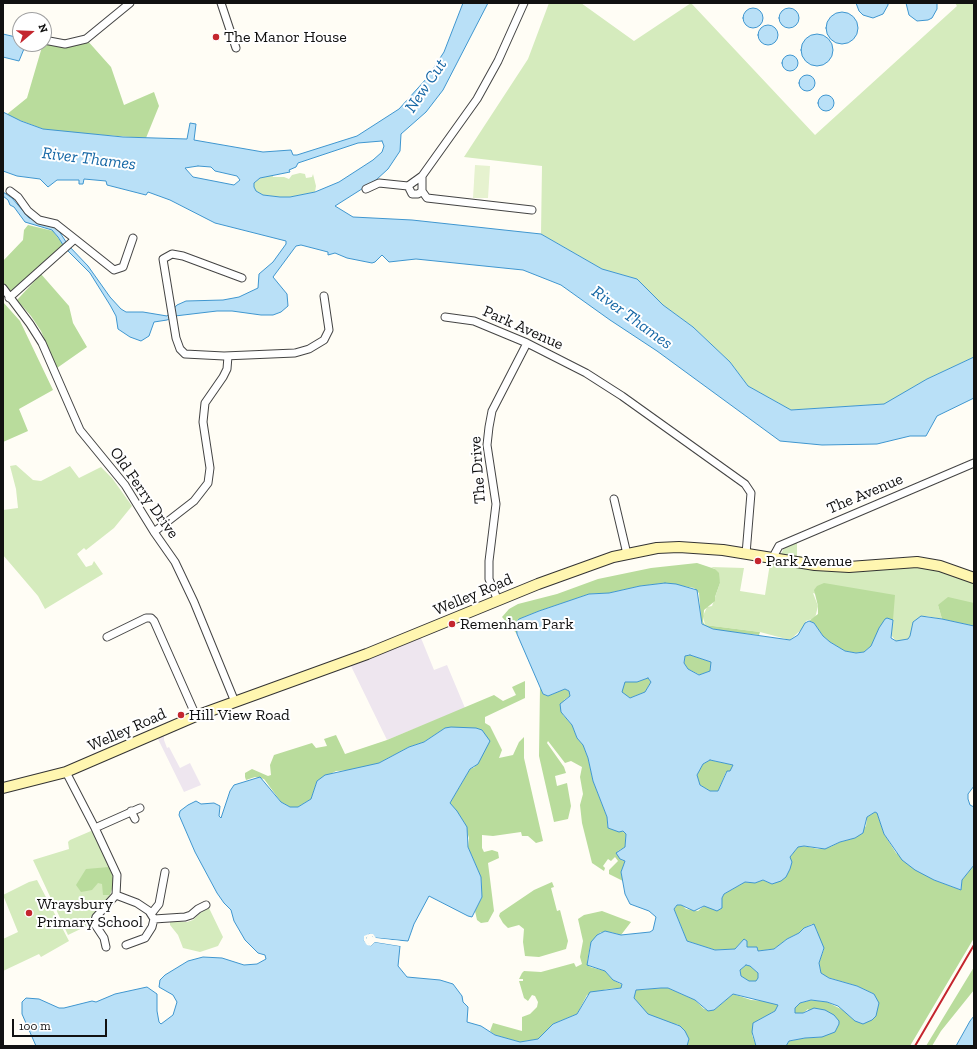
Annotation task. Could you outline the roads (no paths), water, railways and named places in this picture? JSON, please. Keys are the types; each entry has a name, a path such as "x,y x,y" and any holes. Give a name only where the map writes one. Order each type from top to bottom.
{"main road":[{"name":"Welley Road","path":"3,788 66,772 196,716 367,654 580,568 627,554 657,548 679,547 773,557 815,565 849,567 917,562 940,566 974,578"}],"street":[{"path":"52,42 65,44 86,39 130,3"},
{"path":"221,3 236,48"},
{"path":"366,189 379,183 408,186 422,176 477,99 498,61 524,3"},
{"path":"422,176 422,191 427,198 532,210"},
{"path":"408,186 412,194 418,194 422,191"},
{"path":"10,191 18,197 28,211 38,220 56,224 114,270 123,267 133,238"},
{"path":"9,298 74,239"},
{"path":"242,278 188,258 172,254 163,259 173,320 180,350 185,354 228,356 295,353 309,349 324,340 328,330 324,296"},
{"name":"Old Ferry Drive","path":"3,288 9,298 30,324 42,343 80,430 125,485 154,532 175,562 194,602 235,702"},
{"name":"Park Avenue","path":"445,317 474,321 527,343 586,373 622,396 745,484 751,493 746,554"},
{"name":"The Drive","path":"498,601 490,579 489,561 496,504 487,445 488,433 492,411 527,343"},
{"path":"154,532 194,501 208,483 210,468 203,422 205,403 227,369 228,356"},
{"name":"The Avenue","path":"773,557 779,546 974,463"},
{"path":"614,499 627,554"},
{"path":"107,637 151,618 154,621 196,716"},
{"path":"66,772 117,875 116,895 96,917 94,923 104,938 106,947"},
{"path":"95,828 140,808"},
{"path":"131,811 135,819"},
{"path":"126,945 145,938 152,927 152,916 159,904 165,872"},
{"path":"116,895 137,903 152,916 191,916 198,909 206,905"}],"water":[{"path":"463,3 488,3 443,90 426,112 401,134 400,151 388,169 376,180 335,206 353,217 412,220 541,234 602,269 637,279 663,305 693,327 730,362 748,386 791,410 884,404 927,379 974,357 974,398 937,416 926,436 910,436 877,444 822,445 780,441 657,351 561,285 523,270 416,259 389,262 382,255 372,263 347,258 335,253 328,255 328,252 301,245 296,246 273,277 287,294 288,306 281,312 273,315 261,315 232,311 217,311 175,316 167,320 154,322 149,336 141,341 130,337 118,329 116,316 90,273 65,248 52,230 25,222 14,207 10,205 8,200 3,196 3,192 12,198 29,218 54,226 68,245 88,266 110,297 121,309 126,312 143,312 167,316 177,305 186,301 223,300 239,297 258,288 259,274 273,262 286,244 286,241 215,223 170,200 148,192 146,195 107,185 106,181 84,179 83,184 79,184 79,180 57,180 48,187 40,179 17,176 3,171 3,112 21,121 43,129 123,137 187,139 190,123 196,124 194,140 263,152 291,150 293,155 297,155 357,136 399,109 427,78 444,52","holes":["382,141 384,146 382,152 373,160 339,182 315,192 290,197 280,197 263,195 256,191 254,187 254,183 260,178 290,172 289,170 296,167 298,163 358,143","198,166 211,167 215,171 237,176 240,180 234,185 193,177 185,168"]},
{"path":"856,3 888,3 888,5 883,14 873,18 863,15 859,11"},
{"path":"906,3 937,3 937,9 932,18 917,21 909,15"},
{"path":"753,8 760,11 763,18 760,25 753,28 746,25 743,18 746,11"},
{"path":"789,8 796,11 799,18 796,25 789,28 782,25 779,18 782,11"},
{"path":"839,12 845,12 855,19 858,28 857,34 851,41 845,44 839,44 829,37 826,31 826,25 833,15"},
{"path":"768,25 775,28 778,35 775,42 768,45 761,42 758,35 761,28"},
{"path":"3,34 12,36 12,52 23,52 19,61 3,57"},
{"path":"814,34 820,34 830,41 833,50 832,56 826,63 820,66 814,66 804,59 801,53 801,47 808,37"},
{"path":"790,55 796,57 798,63 796,69 790,71 784,69 782,63 784,57"},
{"path":"807,75 813,77 815,83 813,89 807,91 801,89 799,83 801,77"},
{"path":"826,95 832,97 834,103 832,109 826,111 820,109 818,103 820,97"},
{"path":"665,583 676,584 697,590 702,624 713,629 790,640 798,635 805,623 809,621 814,623 823,636 830,642 845,651 856,653 864,652 871,646 879,628 887,618 893,620 891,638 896,641 908,639 913,622 921,616 974,626 974,786 968,794 968,799 970,805 974,807 974,865 962,880 961,890 934,880 915,870 902,860 884,834 877,813 875,812 867,817 863,833 855,838 840,842 825,849 804,846 798,847 790,857 792,862 786,877 781,881 772,884 763,880 755,883 745,882 724,894 722,898 722,908 717,911 704,906 694,911 681,905 677,905 674,909 687,941 715,950 735,949 744,939 747,941 747,947 757,947 758,951 774,949 787,939 799,933 804,928 814,924 824,948 819,963 821,973 829,978 857,986 874,994 879,1003 876,1016 872,1020 863,1024 855,1021 838,1006 827,1002 811,1000 800,1003 795,1008 795,1013 803,1013 814,1008 825,1010 834,1015 839,1021 835,1032 822,1037 789,1041 786,1046 756,1046 752,1032 753,1023 775,1011 778,1005 733,994 714,1010 708,1011 695,1000 668,988 661,988 636,990 634,998 648,1014 680,1026 685,1031 689,1039 687,1046 36,1046 22,1014 22,1002 26,998 39,999 59,1008 64,1008 92,1001 96,1002 115,994 147,987 157,994 157,1011 159,1022 161,1024 173,1015 177,1002 173,995 159,987 160,980 165,975 188,961 203,957 222,958 244,965 257,964 266,959 265,955 258,953 245,940 234,921 231,910 217,893 195,852 179,815 180,811 196,801 201,804 214,803 220,806 219,816 221,818 230,791 234,785 260,777 281,802 290,807 298,807 311,799 317,781 325,775 379,763 409,747 424,742 445,728 451,727 476,728 482,730 490,741 478,764 470,769 450,803 467,827 468,847 481,877 482,897 472,917 429,896 414,924 408,941 376,938 369,934 364,941 371,946 375,942 400,946 398,966 407,977 440,980 453,984 462,996 463,1002 468,1007 467,1022 481,1026 495,1035 520,1042 538,1039 553,1024 577,1014 590,992 621,988 622,984 613,980 605,971 587,965 591,942 597,935 605,931 621,935 650,932 653,930 656,917 649,911 630,904 625,894 621,872 625,861 620,859 616,853 625,847 626,834 623,831 619,832 608,828 607,817 593,781 588,758 583,745 577,738 572,725 561,712 560,704 570,696 569,691 565,689 548,696 543,694 517,634 516,623 519,619 539,611 589,594 609,593 640,586","holes":["690,655 711,662 710,671 699,675 688,669 684,663 685,656","648,678 651,682 645,692 630,698 622,692 625,682 637,682","710,760 733,765 730,771 727,771 718,791 710,791 700,785 697,775 703,764","746,965 750,966 758,973 758,978 756,981 749,981 741,976 740,970"]},
{"path":"974,1016 974,1046 956,1046 970,1021"}],"railway":[{"path":"915,1046 974,945"}],"place":[{"name":"The Manor House","path":"216,37"},
{"name":"Park Avenue","path":"758,561"},
{"name":"Remenham Park","path":"452,624"},
{"name":"Hill View Road","path":"181,715"},
{"name":"Wraysbury Primary School","path":"29,913"}],"water label":[{"name":"New Cut","path":"426,86"},
{"name":"River Thames","path":"89,159"},
{"name":"River Thames","path":"632,318"}]}
